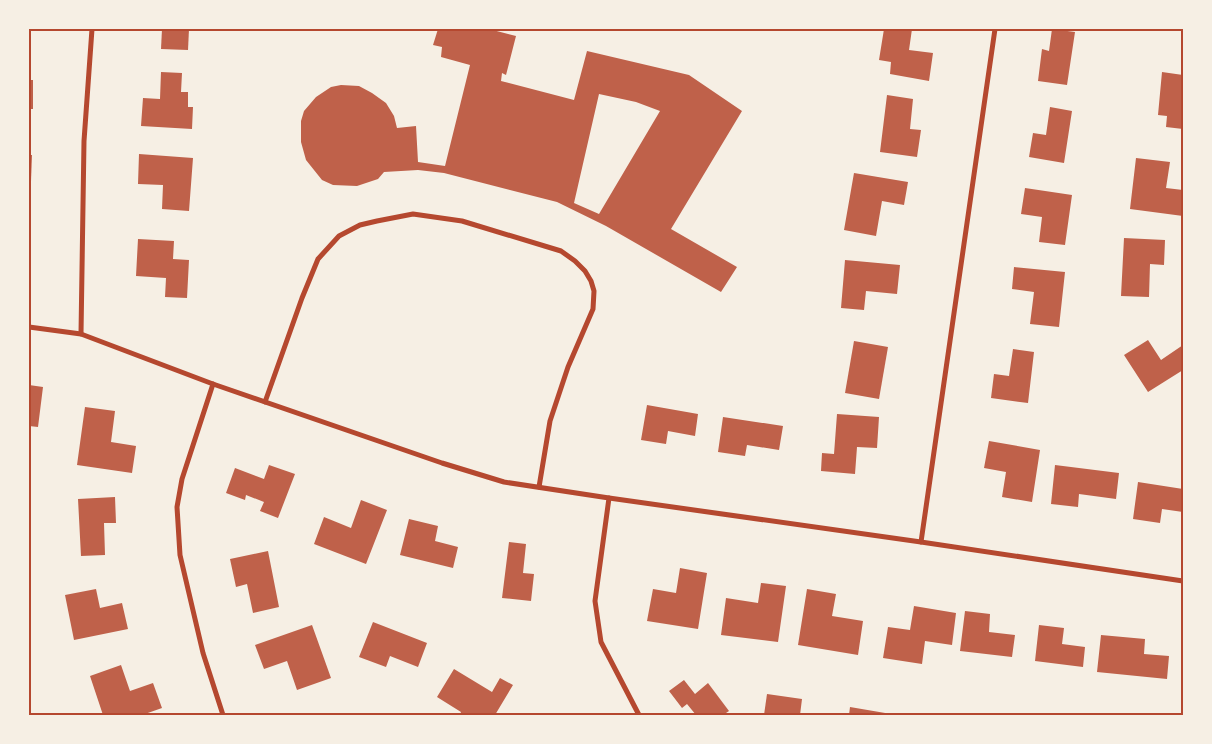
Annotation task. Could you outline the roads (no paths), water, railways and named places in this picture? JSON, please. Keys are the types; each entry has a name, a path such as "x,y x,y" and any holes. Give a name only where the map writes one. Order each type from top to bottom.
{"street":[{"path":"81,334 84,142 92,29"},
{"path":"921,542 995,29"},
{"path":"265,402 318,259 339,236 360,225 413,214 462,221 561,251 576,261 592,281 594,291 593,309 568,367 550,421 538,487"},
{"path":"29,327 81,334 265,402 442,463 504,482 1183,581"},
{"path":"214,384 182,479 177,507 180,554 202,653 223,715"},
{"path":"609,498 595,601 601,642 639,715"}]}
